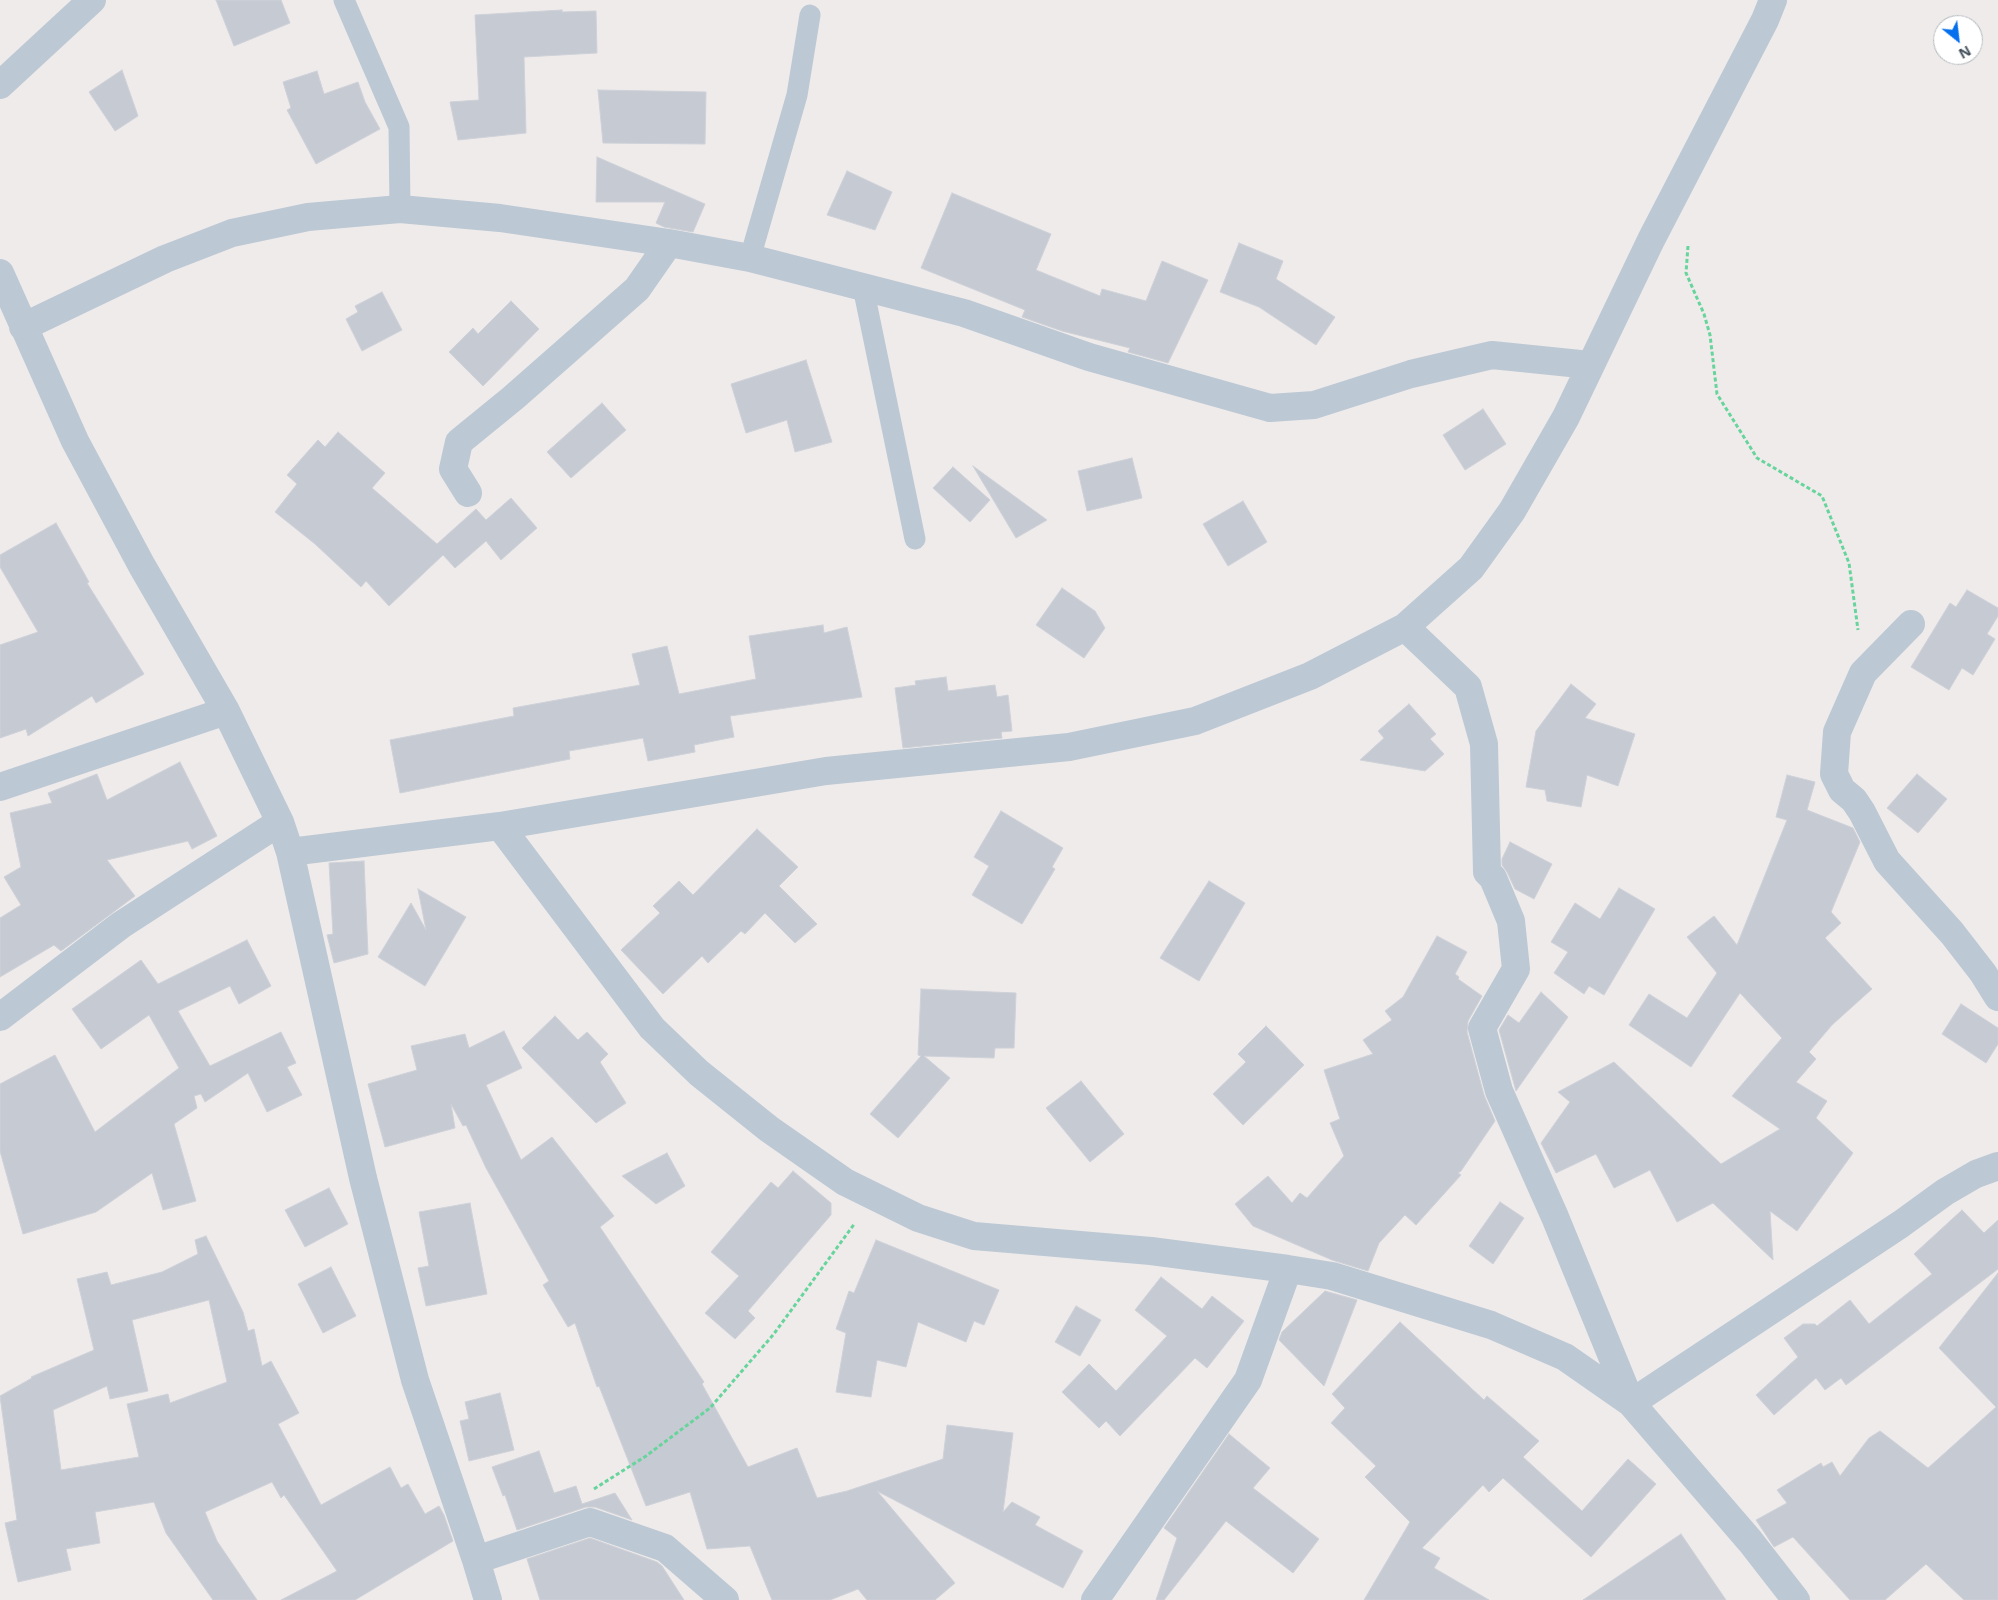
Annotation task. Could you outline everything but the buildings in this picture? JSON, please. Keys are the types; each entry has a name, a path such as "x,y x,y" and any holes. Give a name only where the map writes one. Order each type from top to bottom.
{"street":[{"path":"0,85 92,0"},
{"path":"290,852 500,826 826,771 1069,747 1195,721 1310,676 1405,627 1471,568 1512,510 1566,417 1651,240 1765,20 1773,0"},
{"path":"23,327 165,259 232,233 308,217 400,209 500,218 669,243 750,258 964,313 1089,357 1270,408 1314,405 1411,374 1492,355 1590,365"},
{"path":"468,493 452,469 459,442 513,398 637,289 669,243"},
{"path":"0,273 75,441 142,566 226,711 280,822 290,852 363,1178 415,1380 488,1600"},
{"path":"1910,624 1864,673 1837,732 1834,774 1842,790 1854,800 1862,812 1887,861 1952,933 1983,973 1998,997"},
{"path":"1405,627 1468,686 1484,744 1487,872 1493,878 1511,921 1516,969 1482,1028 1499,1091 1555,1217 1631,1403"},
{"path":"0,787 226,711"},
{"path":"0,1017 121,925 280,822"},
{"path":"500,826 652,1028 699,1074 768,1129 845,1182 918,1218 974,1236 1151,1251 1288,1268 1332,1276 1491,1325 1566,1357 1631,1403 1750,1541 1796,1600"},
{"path":"1631,1403 1945,1192 1976,1174 1998,1166"},
{"path":"1095,1600 1248,1380 1288,1268"},
{"path":"476,1560 590,1522 665,1548 724,1600"}],"lane":[{"path":"344,0 399,127 400,209"},
{"path":"750,258 798,95 810,15"},
{"path":"863,287 915,539"}],"path":[{"path":"1688,238 1686,273 1704,314 1710,336 1718,394 1757,458 1822,496 1850,563 1864,673"},
{"path":"590,1522 594,1489 646,1456 710,1408 773,1336 874,1196"}]}
